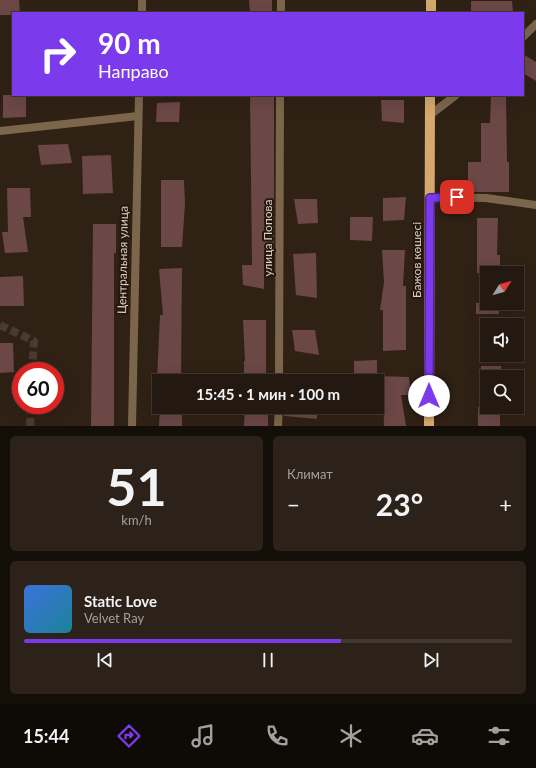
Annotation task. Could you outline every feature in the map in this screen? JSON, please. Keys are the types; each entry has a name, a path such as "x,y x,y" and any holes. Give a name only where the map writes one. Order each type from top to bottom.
{"main road":[{"path":"431,0 431,12"},
{"name":"Бажов көшесі","path":"429,426 430,96"}],"street":[{"path":"142,0 142,12"},
{"path":"281,0 281,12"},
{"path":"524,36 536,24"},
{"name":"Центральная улица","path":"132,426 139,96"},
{"name":"улица Попова","path":"279,374 280,96"},
{"path":"430,115 455,96"},
{"path":"0,131 138,116"},
{"path":"430,198 486,198 536,205"},
{"path":"278,426 279,414"}],"building":[{"path":"0,0 19,0 20,12 12,12 12,15 0,15"},
{"path":"249,0 272,0 272,12 250,12"},
{"path":"471,1 512,1 513,12 471,12"},
{"path":"524,55 536,62 536,81 524,74"},
{"path":"3,95 26,96 26,117 3,118"},
{"path":"250,96 274,96 274,256 264,256 264,289 243,285 242,265 252,265"},
{"path":"491,96 506,96 509,192 468,192 468,162 481,162 481,123 490,123"},
{"path":"381,100 404,100 404,123 382,121"},
{"path":"180,102 179,122 156,122 157,103"},
{"path":"68,144 72,163 41,165 38,145"},
{"path":"111,155 113,193 83,194 82,156"},
{"path":"161,180 184,180 185,204 182,247 161,247"},
{"path":"7,188 30,188 31,217 23,217 28,252 5,253 2,232 8,232"},
{"path":"406,197 404,220 383,221 383,198"},
{"path":"294,199 317,199 318,223 298,224"},
{"path":"350,217 373,217 372,241 350,240"},
{"path":"477,218 498,218 497,255 500,255 500,266 480,266 480,273 477,273"},
{"path":"93,224 116,224 116,253 114,253 114,426 91,426"},
{"path":"382,250 405,250 403,286 406,286 406,350 383,351 383,310 380,310 384,282"},
{"path":"316,253 317,298 296,295 293,254"},
{"path":"182,268 181,374 157,374 160,315 163,315 159,269"},
{"path":"23,276 24,306 0,306 0,277"},
{"path":"476,303 480,303 480,310 499,310 499,314 476,314"},
{"path":"243,320 266,320 266,374 244,374 245,361"},
{"path":"292,330 315,330 319,355 295,351"},
{"path":"0,343 13,343 14,362 12,362 12,372 0,373"},
{"path":"377,360 377,374 354,374 354,361"},
{"path":"481,366 501,366 501,370 481,370"},
{"path":"384,376 409,377 411,395 401,395 406,426 384,426"},
{"path":"478,407 480,407 480,414 500,414 500,426 478,426"},
{"path":"160,414 182,414 182,426 159,426"},
{"path":"245,414 268,414 268,426 244,426"},
{"path":"284,414 317,414 317,419 284,416"}],"tunnel":[{"path":"0,325 34,341 33,362"},
{"path":"30,426 31,414"}],"route":[{"path":"429,396 430,198 442,196 457,197"}]}
